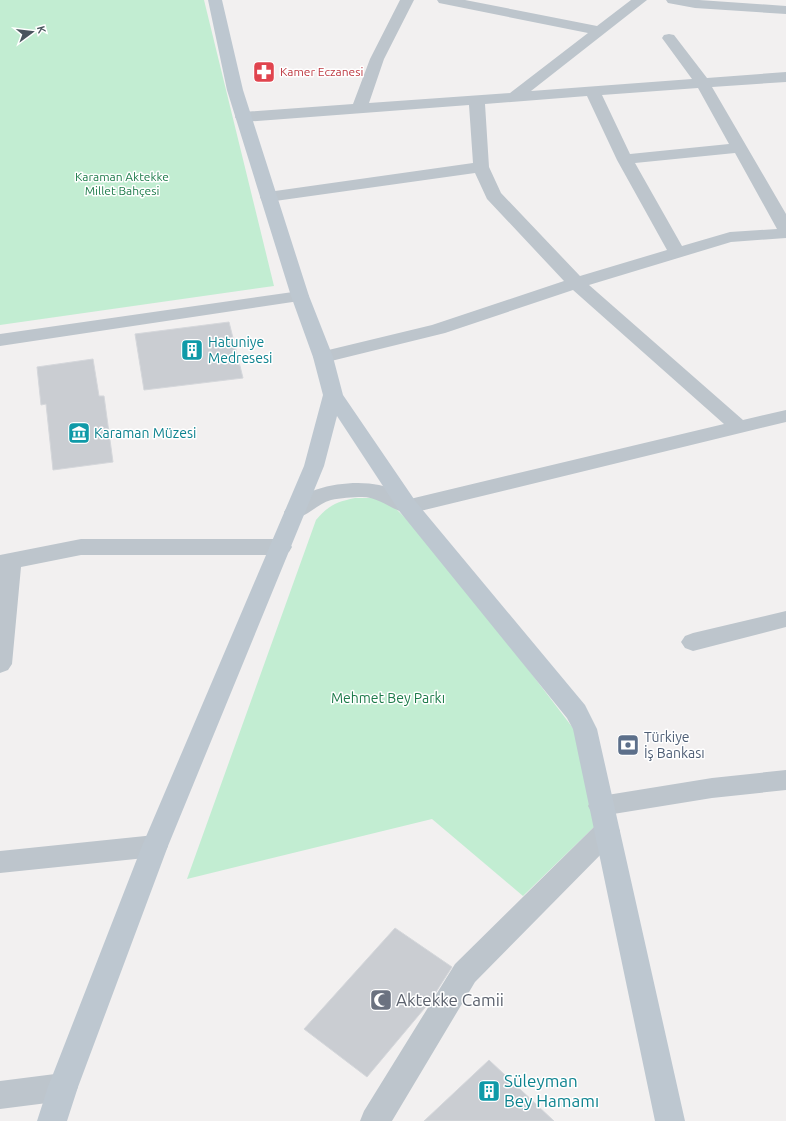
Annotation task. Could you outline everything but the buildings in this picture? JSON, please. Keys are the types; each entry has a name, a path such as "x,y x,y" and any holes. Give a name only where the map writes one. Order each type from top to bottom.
{"main road":[{"path":"215,0 235,90 243,117 300,296 323,357 333,394 408,507 576,712 585,729 670,1121"},
{"path":"52,1121 63,1087 155,846 314,466 333,394"}],"street":[{"path":"359,109 377,59 407,0"},
{"path":"444,0 598,32"},
{"path":"514,98 640,0"},
{"path":"673,0 695,4 786,10"},
{"path":"323,357 438,329 576,282 730,237 783,236 739,148 703,84 669,38"},
{"path":"243,117 786,78"},
{"path":"593,92 625,160 677,252"},
{"path":"477,100 481,167 493,195 576,282 740,428"},
{"path":"625,160 649,156 739,148"},
{"path":"268,197 394,178 481,167"},
{"path":"0,340 300,296"},
{"path":"295,512 313,499 329,493 362,490 379,492 408,507 786,416"},
{"path":"0,664 5,562 82,547 281,547"},
{"path":"693,642 786,619"},
{"path":"375,1121 465,973 604,818 712,788 786,780"},
{"path":"0,862 155,846"},
{"path":"0,1095 63,1087"}],"green space":[{"name":"Karaman Aktekke Millet Bahçesi","path":"0,0 204,0 274,286 0,325"},
{"name":"Mehmet Bey Parkı","path":"355,498 377,498 392,505 433,545 576,732 595,826 523,896 432,819 187,879 316,520 333,505"}],"place":[{"name":"Kamer Eczanesi","path":"264,72"},
{"name":"Hatuniye Medresesi","path":"192,350"},
{"name":"Karaman Müzesi","path":"79,433"},
{"name":"Türkiye İş Bankası","path":"628,745"},
{"name":"Aktekke Camii","path":"381,1000"},
{"name":"Süleyman Bey Hamamı","path":"489,1091"}]}
